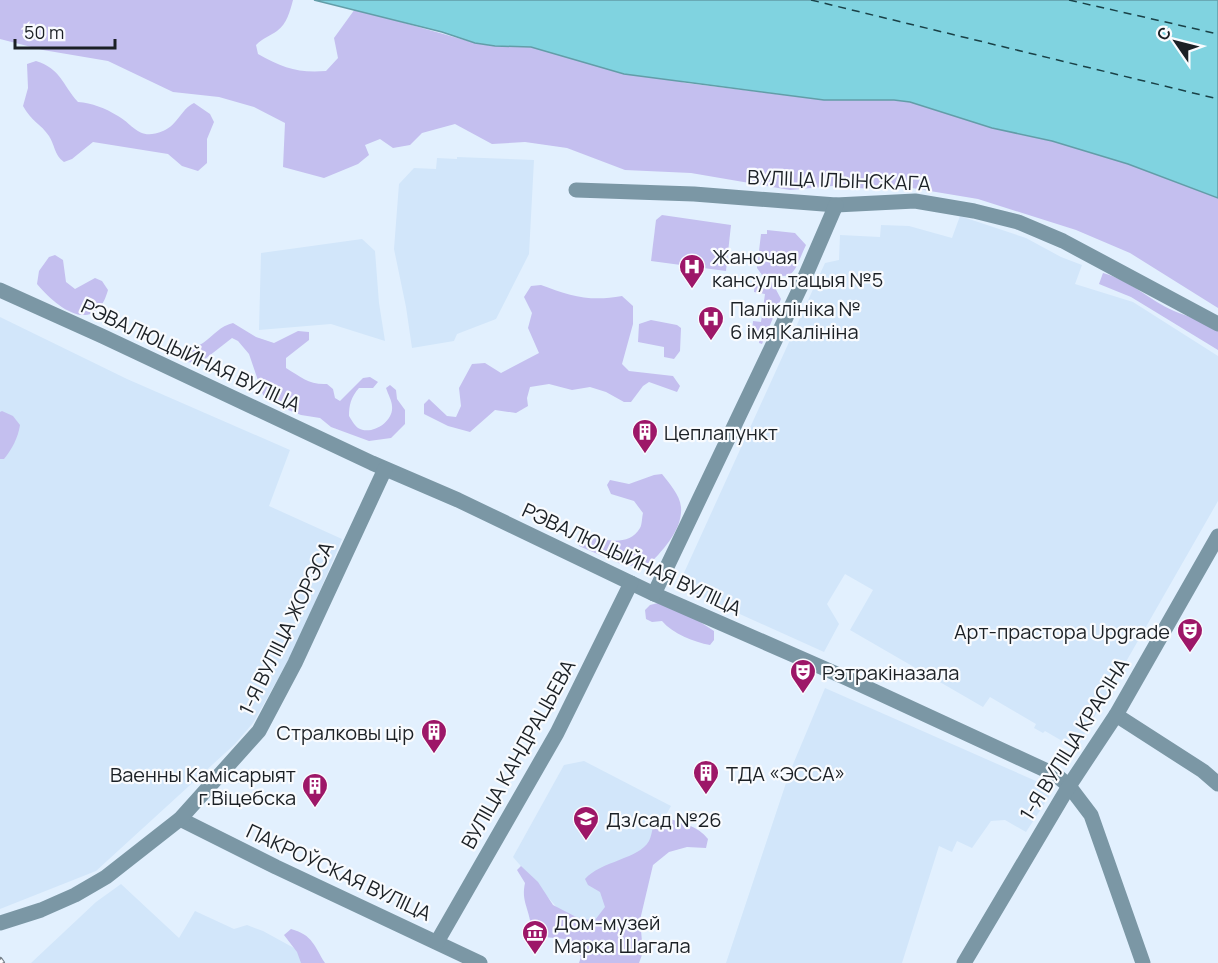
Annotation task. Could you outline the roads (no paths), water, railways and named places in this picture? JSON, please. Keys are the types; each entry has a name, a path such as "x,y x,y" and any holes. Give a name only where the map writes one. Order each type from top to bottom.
{"street":[{"name":"ВУЛІЦА ІЛЬІНСКАГА","path":"576,190 683,194 836,205 915,201 974,211 1018,222 1063,241 1218,324"},
{"path":"654,594 801,286 836,205"},
{"name":"РЭВАЛЮЦЫЙНАЯ ВУЛІЦА","path":"0,290 385,469 458,500 631,584 1043,768 1070,786 1091,815 1143,963"},
{"name":"1-Я ВУЛІЦА ЖОРЭСА","path":"0,923 41,910 106,878 180,819 258,731 300,653 385,469"},
{"name":"1-Я ВУЛІЦА КРАСІНА","path":"964,963 1070,786 1116,715 1217,539"},
{"name":"ВУЛІЦА КАНДРАЦЬЕВА","path":"437,942 557,733 631,584"},
{"path":"1116,715 1203,771 1218,784"},
{"name":"ПАКРОЎСКАЯ ВУЛІЦА","path":"180,819 271,865 480,963"}],"water":[{"path":"314,0 1218,0 1218,198 1128,164 1052,141 992,128 910,102 824,100 624,74 531,47 475,43 442,32"}],"place":[{"name":"Жаночая кансультацыя №5","path":"692,290"},
{"name":"Паліклініка № 6 імя Калініна","path":"711,342"},
{"name":"Цеплапункт","path":"645,455"},
{"name":"Арт-прастора Upgrade","path":"1190,654"},
{"name":"Рэтракіназала","path":"803,695"},
{"name":"Стралковы цір","path":"434,755"},
{"name":"ТДА «ЭССА»","path":"706,796"},
{"name":"Ваенны Камісарыят г.Віцебска","path":"315,809"},
{"name":"Дз/сад №26","path":"586,842"},
{"name":"Дом-музей Марка Шагала","path":"535,956"}]}
